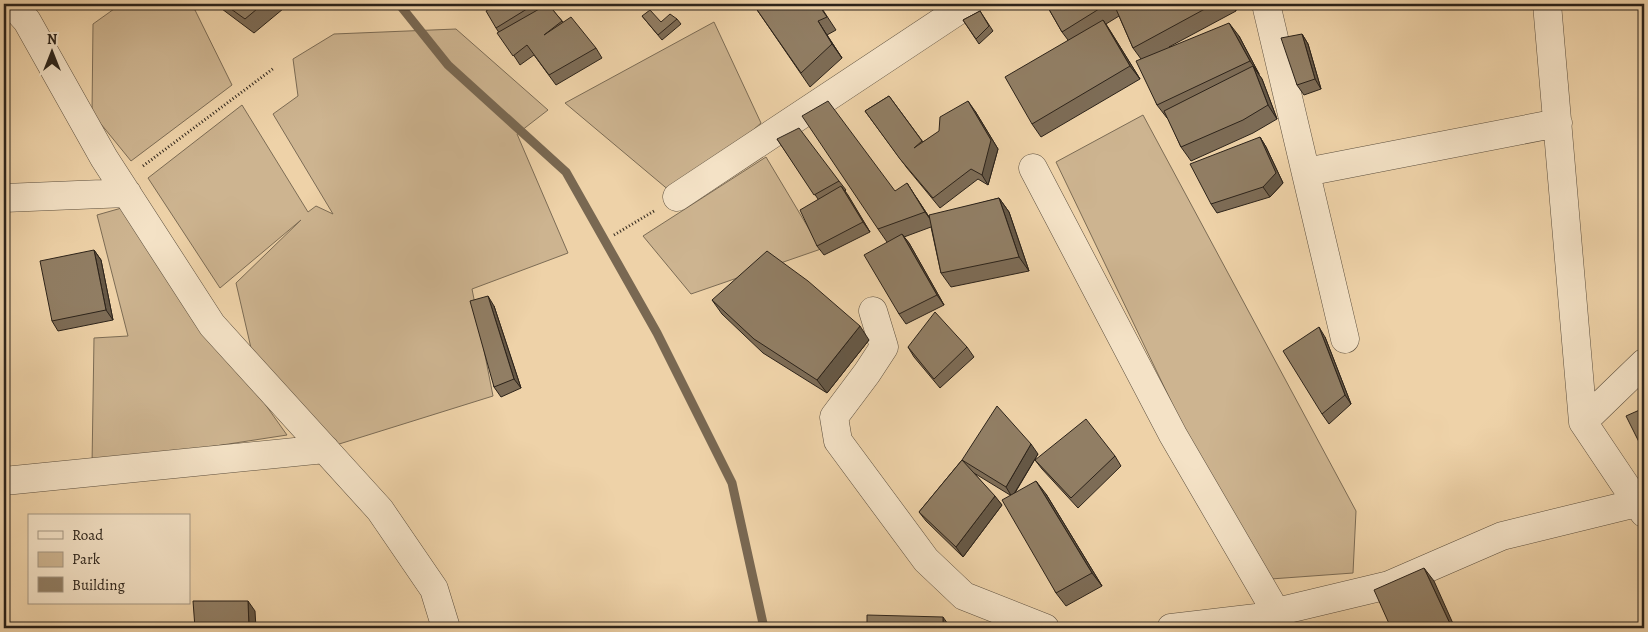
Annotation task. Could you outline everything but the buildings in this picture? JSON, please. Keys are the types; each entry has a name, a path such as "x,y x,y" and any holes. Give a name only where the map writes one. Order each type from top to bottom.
{"street":[{"path":"12,4 27,22 104,158 212,325 380,510 434,589 446,628"},
{"path":"677,197 968,4"},
{"path":"1266,4 1345,339"},
{"path":"1171,628 1270,619 1389,585 1502,536 1641,508 1583,422 1547,4"},
{"path":"1306,172 1558,123"},
{"path":"1033,168 1270,619"},
{"path":"4,198 124,188"},
{"path":"873,311 884,347 834,417 838,441 926,560 964,596 1045,628"},
{"path":"1583,422 1644,363"},
{"path":"4,481 325,449"}],"path":[{"path":"124,188 274,68"},
{"path":"614,235 677,197"}],"green space":[{"path":"121,4 192,4 232,85 131,161 92,113 93,24"},
{"path":"714,22 761,123 677,197 565,103"},
{"path":"456,29 548,110 517,134 568,253 472,289 493,396 336,445 251,348 236,283 301,220 220,288 148,178 242,105 308,212 316,206 333,214 273,114 298,96 293,59 334,34"},
{"path":"1143,115 1356,511 1353,573 1257,580 1056,162"},
{"path":"766,157 821,249 691,294 643,236"},
{"path":"125,207 287,435 92,465 94,338 128,336 97,215"}],"waterway":[{"path":"399,4 448,65 566,172 657,333 732,483 764,628"}]}
